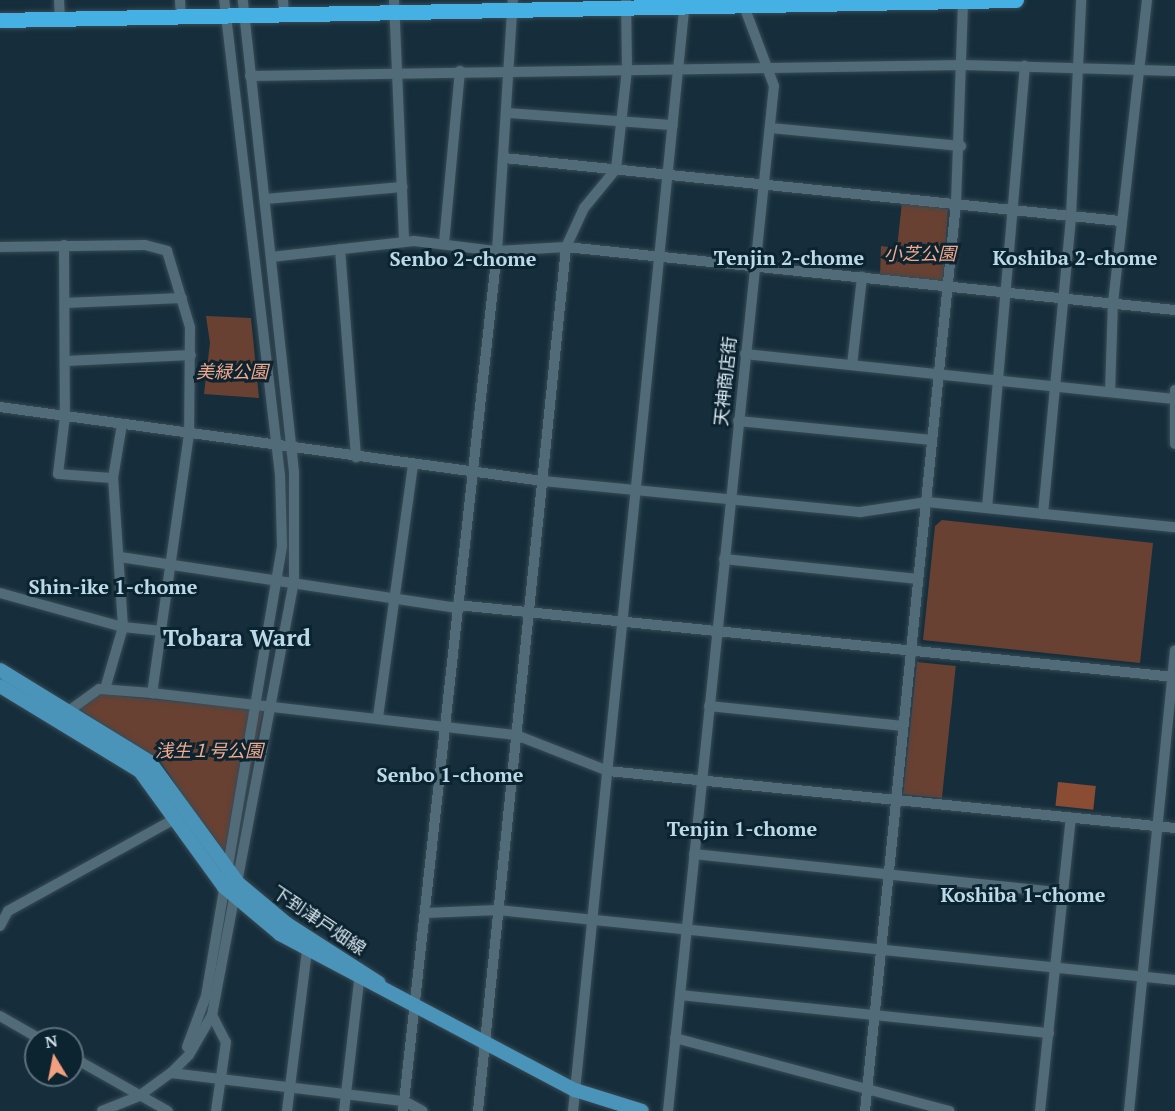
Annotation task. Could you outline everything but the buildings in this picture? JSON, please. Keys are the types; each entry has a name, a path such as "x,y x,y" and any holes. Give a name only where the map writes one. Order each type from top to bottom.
{"highway":[{"path":"0,20 226,16 244,8 284,7 1016,0"}],"main road":[{"name":"下到津戸畑線","path":"0,670 140,771 224,886 237,899 307,951 359,981 413,1006 575,1090 642,1111"},
{"name":"下到津戸畑線","path":"0,686 63,715 150,762 226,870 239,884 287,924 413,1006"}],"street":[{"path":"59,0 60,19"},
{"path":"180,0 181,16"},
{"path":"171,1073 192,1038 206,996 226,870 279,580 276,446 224,0"},
{"path":"1042,514 1071,216 1080,67 1081,0"},
{"path":"1110,392 1113,303 1120,221 1142,68 1147,0"},
{"path":"865,1111 956,203 964,65 963,1"},
{"path":"573,1111 685,3"},
{"path":"742,3 771,68"},
{"path":"478,1111 566,247 584,208 616,169 623,123 627,69 626,4"},
{"path":"404,1106 413,1006 426,913 457,606 497,251 511,70 513,5"},
{"path":"394,6 404,243"},
{"path":"102,1111 139,1096 171,1073 189,1055 212,1015 237,899 294,582 291,448 244,8"},
{"path":"250,76 511,70 964,65 1142,68 1175,71"},
{"path":"987,508 1025,66"},
{"name":"天神商店街","path":"668,1111 770,128 771,68"},
{"path":"444,243 460,71"},
{"path":"507,113 673,125"},
{"path":"770,128 960,146"},
{"path":"504,158 1120,221"},
{"path":"266,199 402,187"},
{"path":"271,257 404,243 444,243 497,251 566,247 1175,310"},
{"path":"0,247 64,245 159,247 167,251 182,298 191,355 189,434 152,693"},
{"path":"64,245 65,416 58,474 113,478"},
{"path":"340,249 356,457"},
{"path":"852,365 862,277"},
{"path":"65,303 182,298"},
{"path":"745,354 1110,392 1174,395 1175,444"},
{"path":"66,361 191,355"},
{"path":"0,408 472,474 876,513 927,502 1175,527"},
{"path":"738,421 932,440"},
{"path":"105,689 123,627 113,478 122,424"},
{"path":"378,717 413,466"},
{"path":"120,557 171,567 457,606 1174,677"},
{"path":"724,559 918,579"},
{"path":"0,593 123,627 162,631"},
{"path":"1129,1111 1175,650"},
{"path":"63,715 79,698 105,689 152,693 446,724 516,735 608,771 1175,828"},
{"path":"709,706 903,726"},
{"path":"1040,1111 1071,818"},
{"path":"0,926 8,911 176,819"},
{"path":"694,854 1063,892"},
{"path":"426,913 498,910 1175,980"},
{"path":"287,1111 307,951"},
{"path":"344,1111 359,981"},
{"path":"680,995 1049,1033"},
{"path":"212,1015 226,1042 216,1111"},
{"path":"0,1016 24,1030"},
{"path":"675,1038 949,1111"},
{"path":"84,1064 168,1111"},
{"path":"171,1073 345,1094 423,1111"}],"green space":[{"name":"小芝公園","path":"902,202 948,209 943,281 880,276 881,246 897,248"},
{"name":"美緑公園","path":"206,316 251,318 259,398 204,394 210,343"},
{"path":"942,520 1153,543 1140,663 923,640 935,526"},
{"path":"917,662 956,666 942,798 903,794"},
{"name":"浅生１号公園","path":"100,694 263,710 231,868 161,762 77,708"}],"shaded area":[{"path":"1058,782 1096,786 1093,810 1055,806"}],"district":[{"name":"Tenjin 2-chome","path":"789,257"},
{"name":"Koshiba 2-chome","path":"1075,257"},
{"name":"Senbo 2-chome","path":"463,258"},
{"name":"Shin-ike 1-chome","path":"113,586"},
{"name":"Tobara Ward","path":"237,638"},
{"name":"Senbo 1-chome","path":"450,774"},
{"name":"Tenjin 1-chome","path":"742,828"},
{"name":"Koshiba 1-chome","path":"1023,894"}]}
